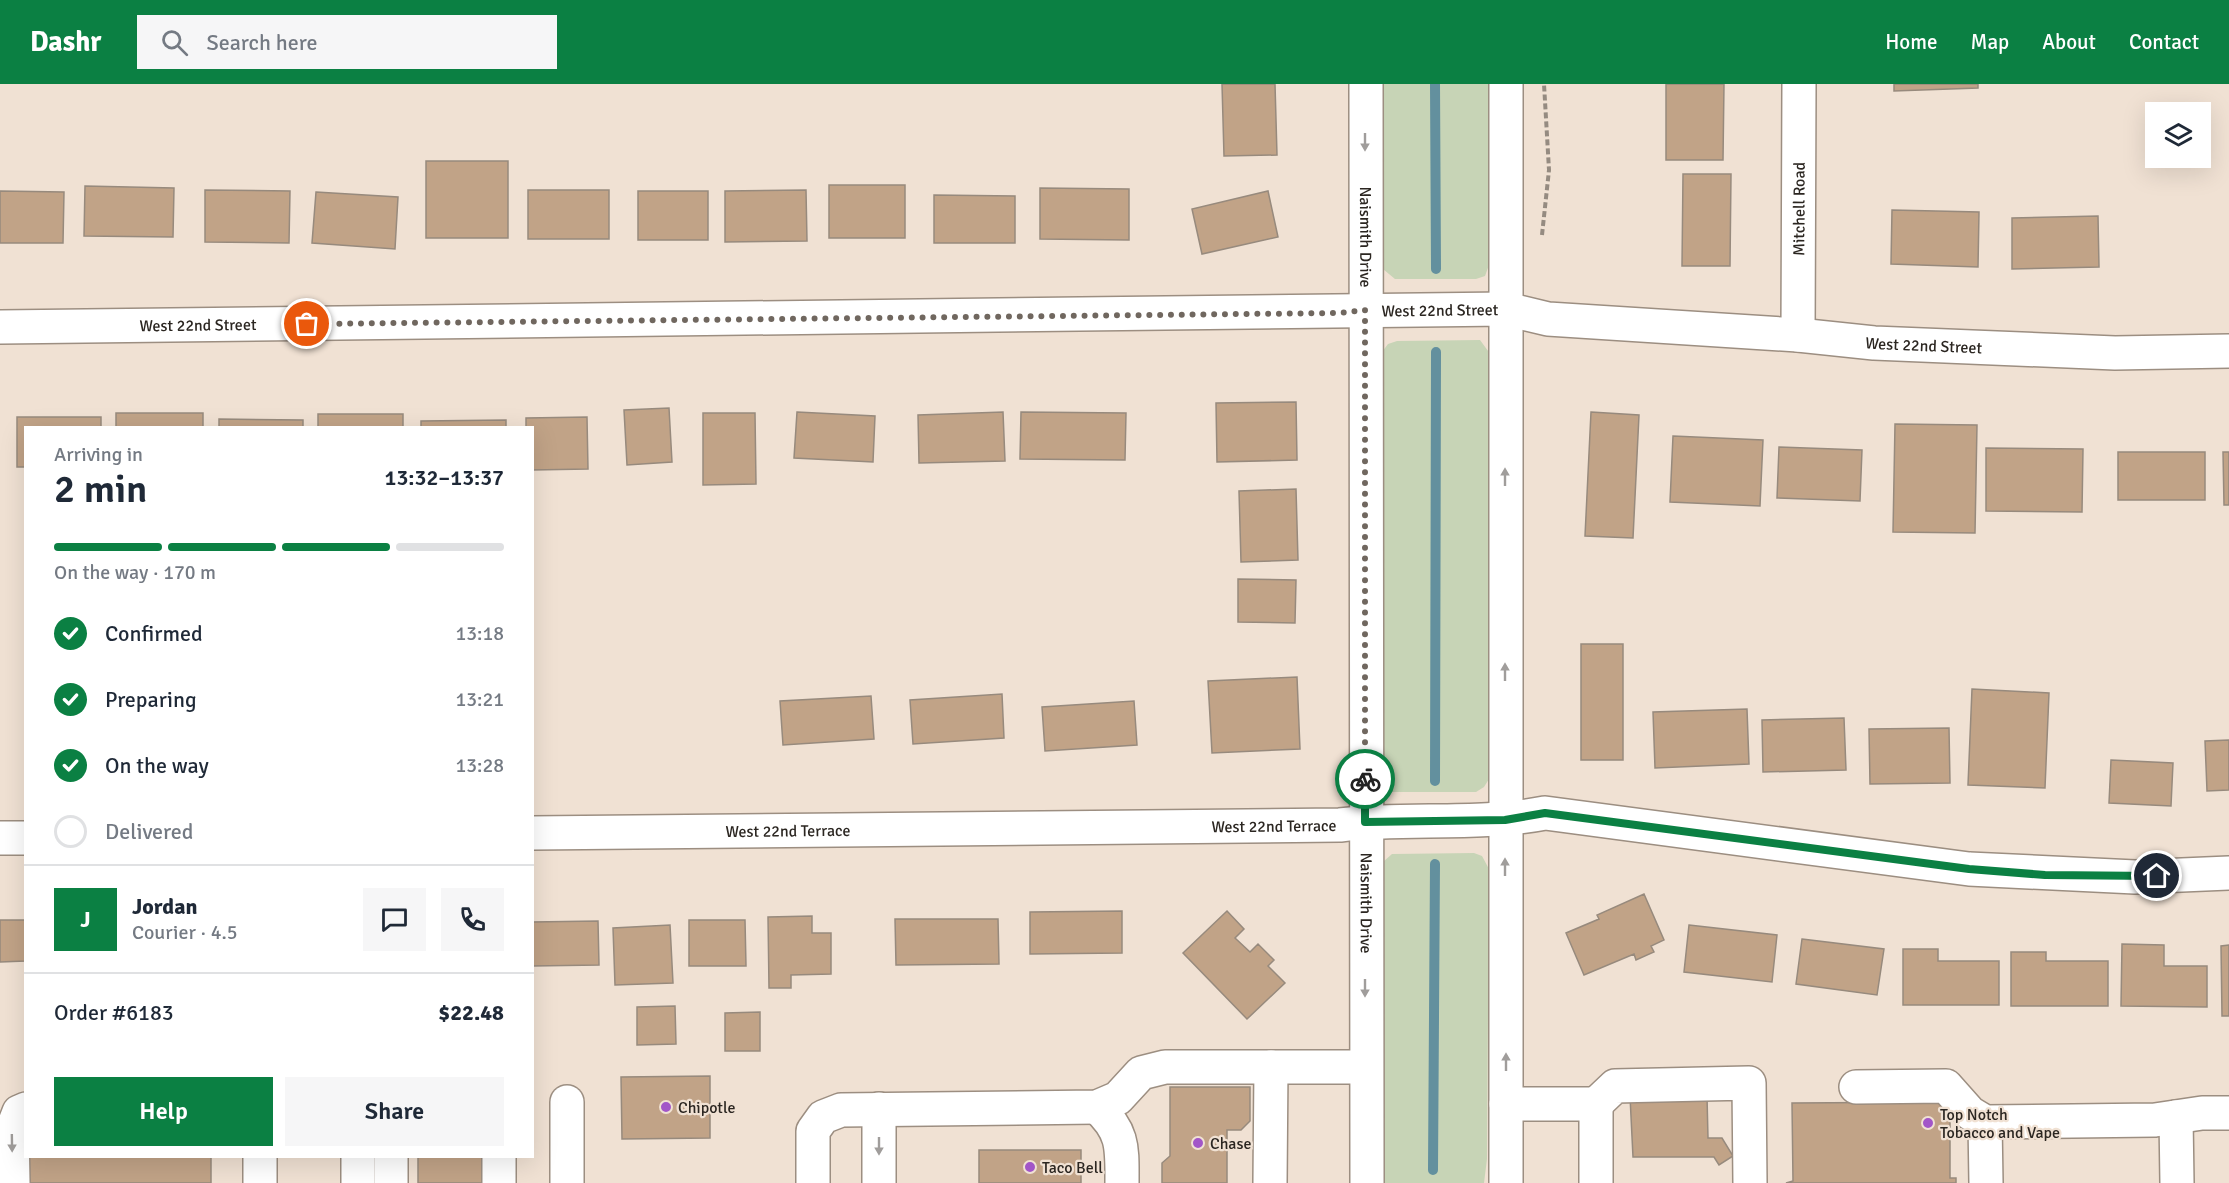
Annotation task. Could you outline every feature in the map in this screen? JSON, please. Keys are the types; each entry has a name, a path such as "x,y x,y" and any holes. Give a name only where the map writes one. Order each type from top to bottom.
{"street":[{"name":"Naismith Drive","path":"1366,84 1367,1183"},
{"path":"1506,84 1506,1183"},
{"name":"Mitchell Road","path":"1798,335 1799,84"},
{"name":"West 22nd Street","path":"0,327 1339,313 1365,310 1506,309 1548,320 1798,335 1874,343 2115,353 2229,351"},
{"name":"West 22nd Terrace","path":"534,833 1340,825 1365,822 1505,820 1545,813 1969,869 2045,875 2135,877 2229,873"},
{"path":"0,838 24,838"},
{"path":"813,1183 813,1131 823,1117 841,1110 1097,1107 1118,1098 1140,1073 1165,1067 1366,1067"},
{"path":"1270,1183 1271,1067"},
{"path":"1506,1104 1596,1104 1614,1086 1749,1083 1750,1183"},
{"path":"1856,1087 1947,1086 1970,1113 1985,1122 2155,1120 2229,1113"},
{"path":"567,1101 567,1183"},
{"path":"1596,1104 1596,1183"},
{"path":"1097,1107 1112,1121 1122,1141 1122,1183"},
{"path":"879,1109 879,1183"},
{"path":"13,1183 12,1130 19,1112 24,1110"},
{"path":"2176,1117 2177,1183"},
{"path":"1985,1122 1986,1183"},
{"path":"260,1158 260,1183"},
{"path":"358,1158 358,1183"},
{"path":"391,1158 391,1183"},
{"path":"499,1158 499,1183"}],"path":[{"path":"1540,245 1549,192 1550,170 1544,84"}],"green space":[{"path":"1381,84 1489,84 1489,265 1485,276 1476,279 1395,279 1383,269"},
{"path":"1480,340 1491,355 1489,779 1484,787 1476,792 1389,792 1382,783 1382,352 1388,344 1397,341"},
{"path":"1474,853 1482,856 1489,869 1487,1159 1484,1183 1384,1183 1383,862 1392,854"}],"building":[{"path":"1222,84 1275,84 1277,155 1224,156"},
{"path":"1666,84 1724,84 1723,160 1666,160"},
{"path":"1894,84 1978,84 1978,88 1894,91"},
{"path":"426,161 508,161 508,238 426,238"},
{"path":"1683,174 1731,174 1730,266 1682,266"},
{"path":"829,185 905,185 905,238 829,238"},
{"path":"85,186 174,188 173,237 84,236"},
{"path":"1040,188 1129,189 1129,240 1040,239"},
{"path":"205,190 290,191 289,243 205,242"},
{"path":"528,190 609,190 609,239 528,239"},
{"path":"806,190 807,241 725,242 725,191"},
{"path":"0,191 64,192 63,243 0,243"},
{"path":"638,191 708,191 708,240 638,240"},
{"path":"1268,191 1278,237 1202,254 1192,209"},
{"path":"316,192 398,197 395,249 312,243"},
{"path":"934,195 1015,196 1015,243 934,243"},
{"path":"1892,210 1979,212 1978,267 1891,264"},
{"path":"2098,216 2099,267 2012,269 2012,218"},
{"path":"1296,402 1297,460 1217,462 1216,403"},
{"path":"669,408 672,462 627,465 624,410"},
{"path":"797,412 875,416 873,462 794,458"},
{"path":"1003,412 1005,461 919,463 918,415"},
{"path":"1021,412 1126,413 1125,460 1020,459"},
{"path":"1591,412 1639,415 1633,538 1585,536"},
{"path":"116,413 203,413 203,426 116,426"},
{"path":"703,413 755,413 756,484 703,485"},
{"path":"318,414 403,414 403,426 318,426"},
{"path":"17,417 101,417 101,426 24,426 24,467 17,467"},
{"path":"587,417 588,469 534,470 534,426 526,426 526,418"},
{"path":"219,419 303,420 303,426 219,426"},
{"path":"506,420 506,426 421,426 421,421"},
{"path":"1895,424 1977,425 1975,533 1893,532"},
{"path":"1673,436 1763,440 1760,506 1670,502"},
{"path":"1779,447 1862,450 1860,501 1777,498"},
{"path":"1986,448 2083,449 2082,512 1986,511"},
{"path":"2118,452 2205,452 2205,500 2118,500"},
{"path":"2223,452 2229,452 2229,505 2224,505"},
{"path":"1296,489 1298,560 1241,562 1239,491"},
{"path":"1238,579 1296,580 1295,623 1238,622"},
{"path":"1581,644 1623,644 1623,760 1581,760"},
{"path":"1297,677 1300,749 1212,753 1208,681"},
{"path":"1972,689 2049,693 2045,788 1968,785"},
{"path":"1002,694 1004,738 913,744 910,700"},
{"path":"871,696 874,739 783,745 780,701"},
{"path":"1134,701 1137,745 1045,751 1042,707"},
{"path":"1747,709 1749,764 1655,768 1653,712"},
{"path":"1844,718 1846,770 1763,772 1762,720"},
{"path":"1949,728 1950,783 1870,784 1869,729"},
{"path":"2229,740 2229,790 2207,791 2205,741"},
{"path":"2111,760 2173,763 2171,806 2109,803"},
{"path":"1644,894 1664,940 1651,946 1654,952 1636,960 1634,954 1584,975 1566,933 1599,919 1597,915"},
{"path":"1122,911 1122,953 1030,954 1030,912"},
{"path":"1227,911 1244,929 1235,938 1250,952 1258,944 1274,960 1268,966 1285,983 1247,1019 1183,953"},
{"path":"812,916 812,933 831,933 831,974 791,975 791,988 769,988 768,917"},
{"path":"895,919 998,919 999,964 896,965"},
{"path":"0,920 24,920 24,961 0,962"},
{"path":"689,920 745,920 746,966 689,966"},
{"path":"598,921 599,965 534,966 534,922"},
{"path":"670,925 673,983 615,985 613,928"},
{"path":"1689,925 1777,935 1772,982 1684,972"},
{"path":"1802,939 1884,949 1877,995 1796,984"},
{"path":"2122,944 2164,945 2164,966 2207,966 2207,1007 2121,1006"},
{"path":"2229,945 2229,1016 2222,1016 2221,946"},
{"path":"1903,949 1938,949 1938,961 1999,961 1999,1005 1903,1005"},
{"path":"2011,952 2046,952 2046,961 2108,961 2108,1006 2011,1006"},
{"path":"675,1006 676,1044 637,1045 637,1007"},
{"path":"760,1012 760,1051 725,1051 725,1013"},
{"name":"Chipotle","path":"710,1076 710,1138 622,1139 621,1077"},
{"name":"Chase","path":"1170,1087 1250,1087 1250,1121 1241,1130 1227,1130 1227,1183 1162,1183 1162,1163 1170,1156"},
{"path":"1630,1096 1707,1096 1708,1138 1722,1138 1733,1156 1719,1165 1714,1157 1633,1157"},
{"path":"1950,1102 1950,1178 1956,1178 1956,1183 1786,1183 1793,1181 1792,1103"},
{"name":"Taco Bell","path":"979,1150 1081,1150 1081,1183 979,1183"},
{"path":"27,1158 211,1158 211,1183 28,1183"},
{"path":"418,1158 485,1158 485,1183 418,1183"}],"waterway":[{"path":"1435,84 1436,269"},
{"path":"1435,781 1436,352"},
{"path":"1433,1170 1435,864"}],"way so far":[{"path":"307,324 1339,313 1365,310 1365,779"}],"place":[{"name":"Chipotle","path":"666,1107"},
{"name":"Top Notch Tobacco and Vape","path":"1928,1123"},
{"name":"Chase","path":"1198,1143"},
{"name":"Taco Bell","path":"1030,1167"}],"route":[{"path":"1365,779 1365,822 1505,820 1545,813 1969,869 2045,875 2157,876"}]}
